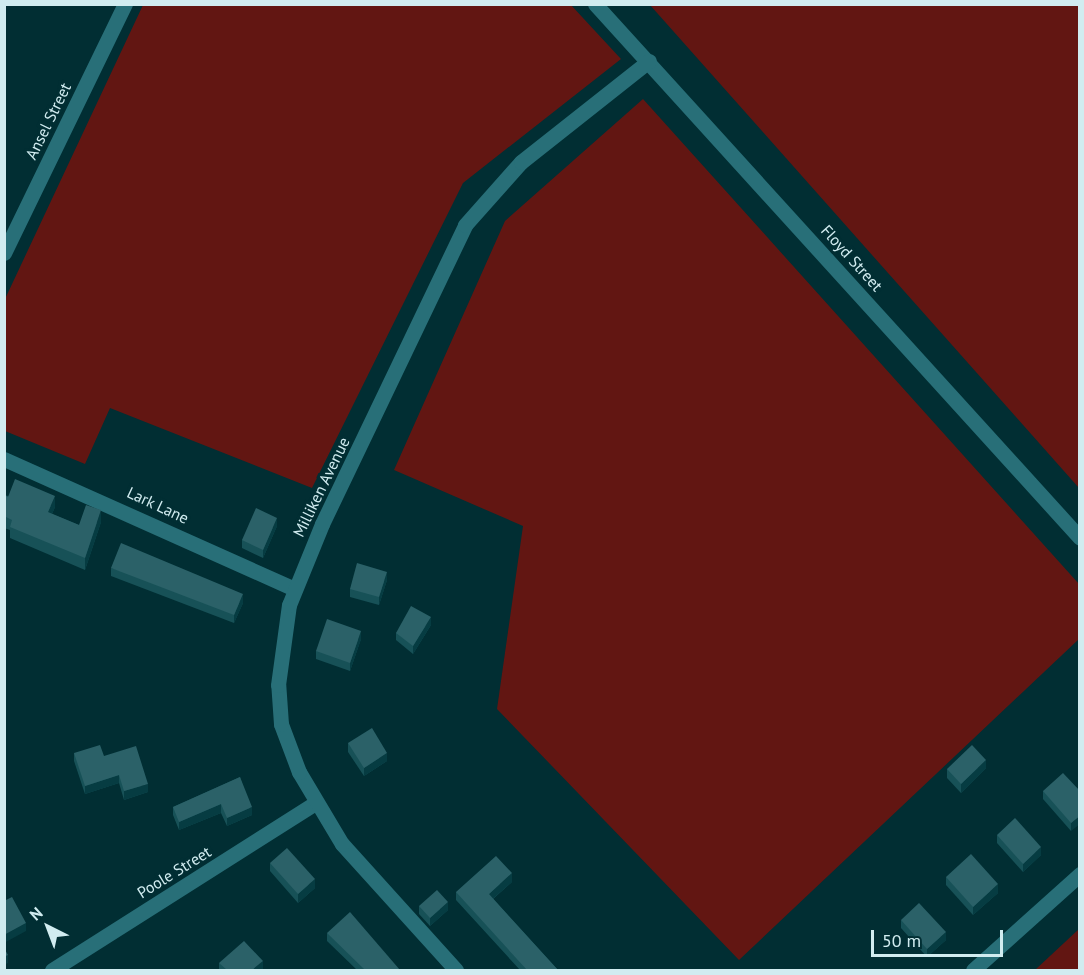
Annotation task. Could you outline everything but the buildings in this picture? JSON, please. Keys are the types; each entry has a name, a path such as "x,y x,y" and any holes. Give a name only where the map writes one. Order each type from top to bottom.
{"street":[{"name":"Ansel Street","path":"4,253 125,4"},
{"name":"Floyd Street","path":"595,4 1080,538"},
{"name":"Milliken Avenue","path":"456,970 357,862 315,803 281,724 279,654 294,589 465,225 521,162 649,61"},
{"name":"Lark Lane","path":"4,459 294,589"},
{"name":"Poole Street","path":"52,970 315,803"},
{"path":"973,970 1080,874"}],"shaded area":[{"path":"143,5 571,5 621,59 463,183 312,488 110,408 85,464 5,431 5,299"},
{"path":"650,5 1079,5 1079,488"},
{"path":"643,99 1079,584 1079,639 739,960 497,709 523,526 394,470 505,221"},
{"path":"1079,929 1079,970 1035,970"}]}
